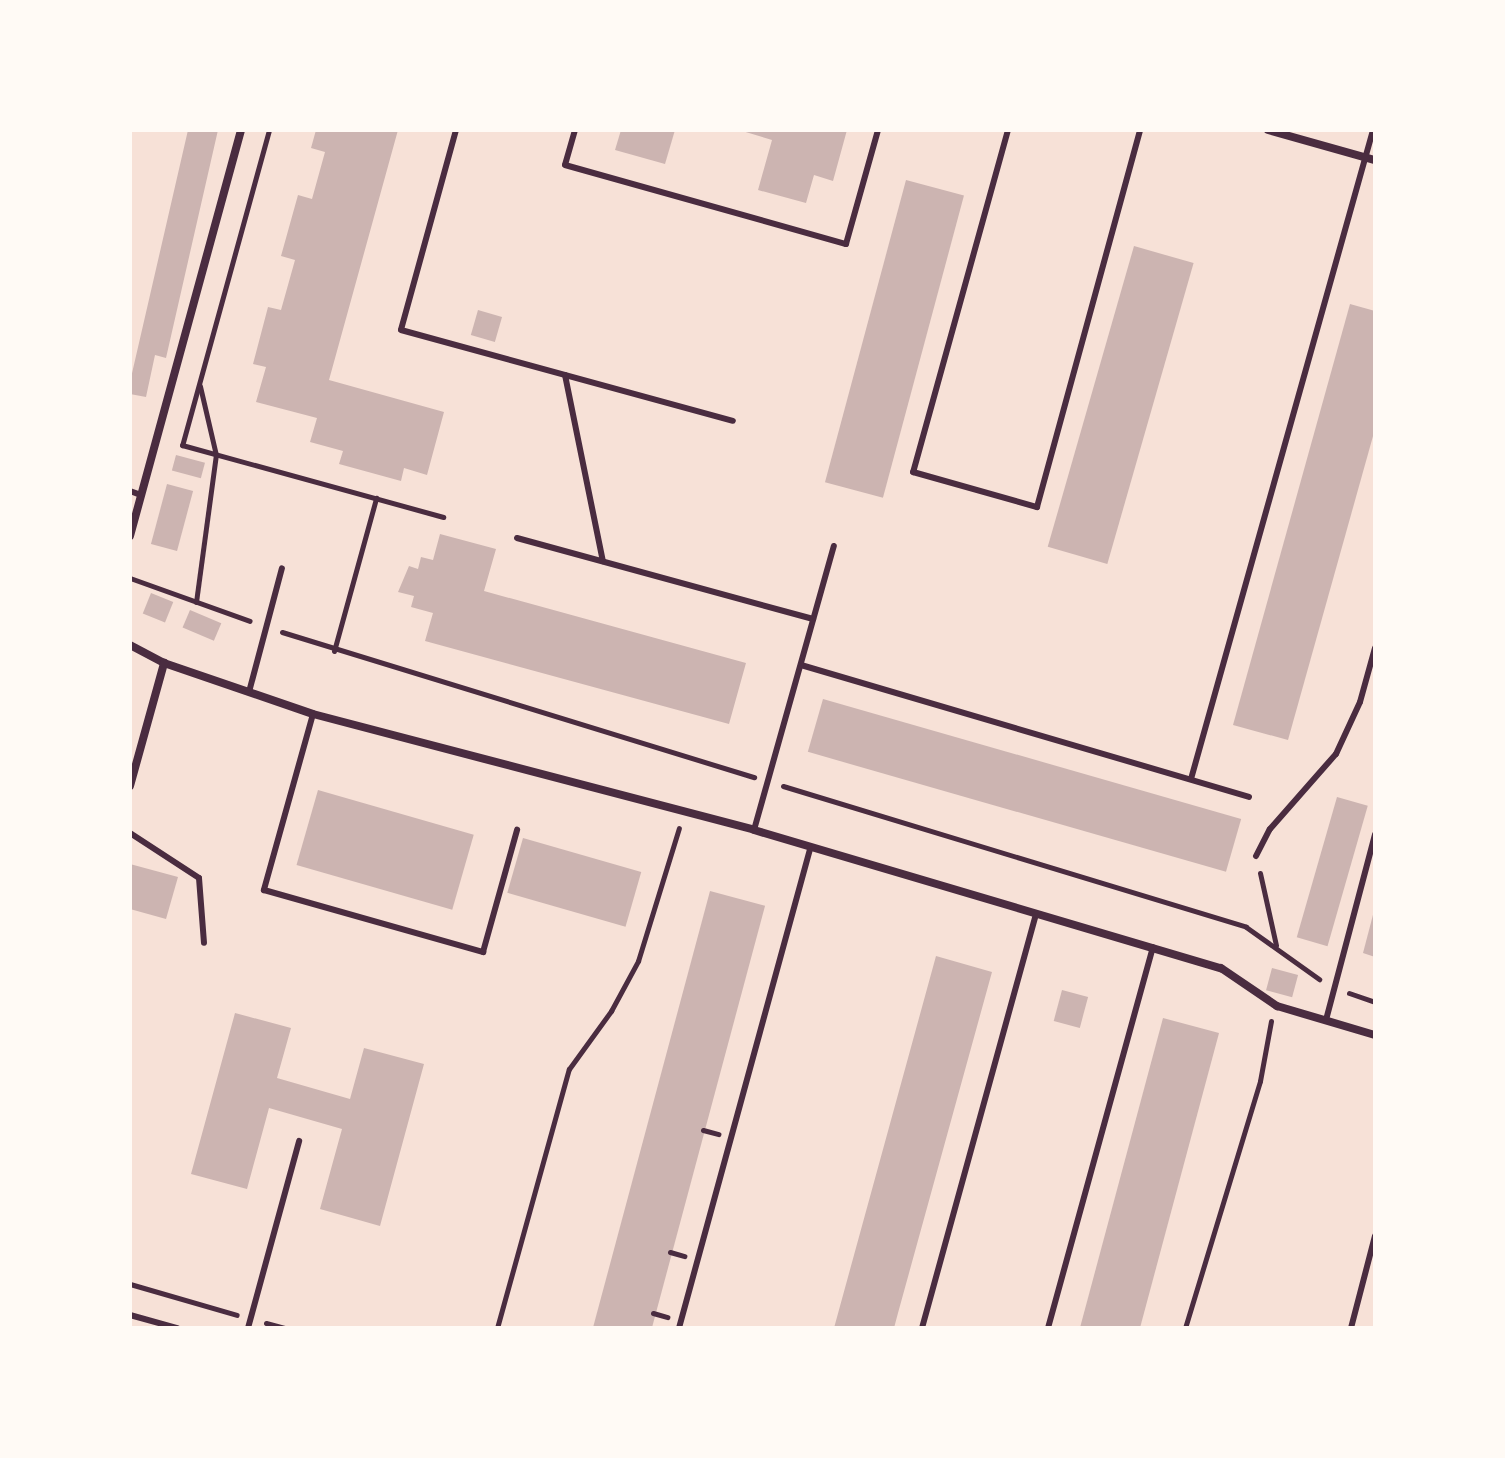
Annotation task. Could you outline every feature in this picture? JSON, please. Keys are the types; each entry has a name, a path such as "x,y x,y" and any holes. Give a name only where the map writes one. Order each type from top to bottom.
{"street":[{"path":"130,536 241,130"},
{"path":"1268,130 1375,160"},
{"path":"130,645 164,663 313,714 754,830 1221,968 1277,1006 1375,1035"},
{"path":"130,786 164,663"}],"lane":[{"path":"456,130 401,330 733,421"},
{"path":"575,130 565,165 846,244 878,130"},
{"path":"1008,130 913,472 1037,507 1140,130"},
{"path":"1191,779 1373,130"},
{"path":"565,375 603,561"},
{"path":"130,491 141,495"},
{"path":"517,538 813,619"},
{"path":"754,830 834,546"},
{"path":"249,692 282,568"},
{"path":"1256,856 1270,829 1336,754 1360,702 1375,648"},
{"path":"801,665 1249,797"},
{"path":"313,714 264,890 483,952 517,830"},
{"path":"130,833 199,878 204,943"},
{"path":"1326,1020 1375,834"},
{"path":"679,1328 811,847"},
{"path":"922,1328 1036,914"},
{"path":"1048,1328 1153,947"},
{"path":"248,1328 299,1141"},
{"path":"1351,1328 1375,1236"},
{"path":"130,1315 177,1328"}],"path":[{"path":"269,130 182,445 443,517"},
{"path":"196,602 216,455 199,382"},
{"path":"334,651 376,498"},
{"path":"130,578 334,651 1246,927 1334,988 1375,1002"},
{"path":"497,1328 569,1069 611,1011 638,961 684,812"},
{"path":"1185,1328 1260,1081 1277,1006"},
{"path":"130,1284 285,1328"}],"building":[{"path":"188,130 218,130 166,358 155,355 146,397 130,394 130,382"},
{"path":"316,130 398,130 329,380 444,412 427,475 404,468 401,481 339,464 343,451 310,442 317,418 256,402 266,367 253,364 268,307 281,310 295,260 281,256 298,195 312,199 325,152 311,148"},
{"path":"621,130 675,130 665,164 615,150"},
{"path":"739,130 847,130 833,181 814,175 806,203 758,190 772,140"},
{"path":"906,180 964,196 883,498 825,482"},
{"path":"1134,246 1194,263 1107,564 1048,547"},
{"path":"1350,304 1375,311 1375,429 1288,740 1233,725"},
{"path":"478,310 502,317 495,342 471,335"},
{"path":"176,455 205,463 201,478 172,470"},
{"path":"167,484 193,491 177,551 151,544"},
{"path":"440,534 496,549 484,591 746,663 729,724 425,641 433,613 411,607 414,596 398,592 409,566 418,569 421,557 433,560"},
{"path":"151,593 173,602 165,622 143,613"},
{"path":"190,610 221,623 214,641 183,627"},
{"path":"823,699 1241,819 1226,872 808,752"},
{"path":"318,790 474,835 452,910 297,865"},
{"path":"1337,797 1368,806 1328,946 1297,937"},
{"path":"523,838 641,872 626,927 507,893"},
{"path":"130,864 178,877 166,919 130,909"},
{"path":"710,891 765,906 652,1328 593,1328"},
{"path":"1375,911 1375,957 1363,953"},
{"path":"936,956 992,972 894,1328 834,1328"},
{"path":"1272,968 1298,975 1292,997 1266,990"},
{"path":"1062,990 1088,997 1080,1028 1054,1021"},
{"path":"235,1013 291,1028 277,1078 350,1099 364,1048 424,1064 380,1226 320,1209 342,1129 269,1108 247,1189 191,1174"},
{"path":"1163,1018 1219,1033 1140,1328 1080,1328"}]}
